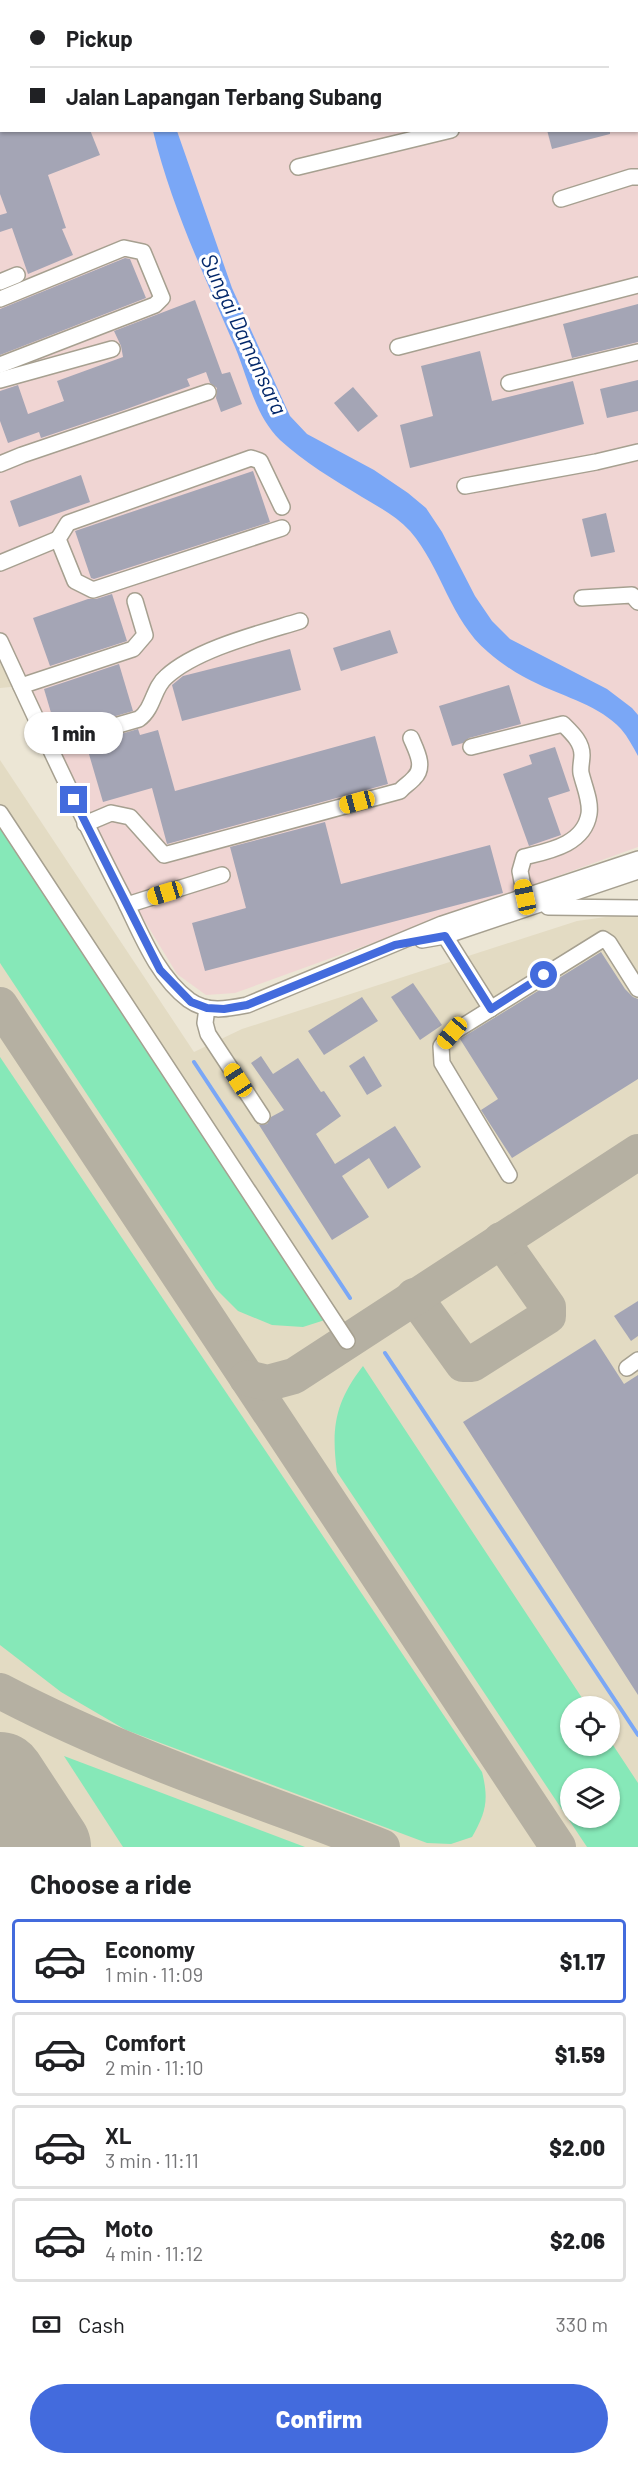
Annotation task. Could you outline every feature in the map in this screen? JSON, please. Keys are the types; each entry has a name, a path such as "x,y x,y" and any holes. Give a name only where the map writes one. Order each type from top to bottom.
{"street":[{"path":"298,166 442,132"},
{"path":"561,199 631,177 638,177"},
{"path":"0,298 124,248 143,252 162,298 155,305 0,364"},
{"path":"0,282 17,275"},
{"path":"398,347 638,285"},
{"path":"0,380 112,349"},
{"path":"509,383 638,352"},
{"path":"0,464 208,392"},
{"path":"465,486 638,452"},
{"path":"0,563 58,538 68,523 251,458 260,461 282,507"},
{"path":"58,538 75,581 93,590 282,528"},
{"path":"582,598 632,595 638,602"},
{"path":"21,686 133,649 145,635 135,601"},
{"path":"49,745 139,719 151,705 160,682 182,665 255,635 300,621"},
{"path":"0,641 85,824 160,970 191,1002 207,1008 224,1009 247,1005 442,924 638,871"},
{"path":"471,747 563,724 579,741 582,752 580,770 586,789 589,814 582,832 566,845 524,857 521,861 520,871 529,902"},
{"path":"85,824 111,813 130,817 164,855 400,791 419,770 419,755 411,738"},
{"path":"0,813 346,1341"},
{"path":"395,945 445,936 638,859"},
{"path":"127,905 222,875"},
{"path":"529,902 638,908"},
{"path":"445,936 491,1009"},
{"path":"509,1175 442,1063 441,1046 452,1033 603,939 609,943 638,989"},
{"path":"207,1008 205,1023 208,1034 262,1116"}],"shaded area":[{"path":"0,132 638,132 638,847 235,993 206,995 177,974 85,823 0,641"},
{"path":"0,647 21,686 0,688"},
{"path":"0,760 194,1052 242,1029 577,921 627,914 638,916 638,1847 0,1847"}],"green space":[{"path":"0,821 328,1319 303,1327 272,1325 238,1311 216,1289 0,963"},
{"path":"0,1057 482,1772 485,1806 472,1837 451,1844 427,1843 126,1730 61,1692 0,1645"},
{"path":"363,1366 581,1696 560,1696 560,1756 620,1756 638,1783 638,1847 587,1847 574,1828 620,1828 620,1768 560,1768 560,1806 337,1472 335,1429 346,1392"},
{"path":"64,1756 305,1847 123,1847"}],"water":[{"name":"Sungai Damansara","path":"153,132 177,132 232,288 290,416 307,434 374,470 426,508 442,532 475,596 492,621 510,639 607,689 632,708 638,715 638,756 621,729 603,714 525,677 488,652 464,625 430,561 410,531 387,512 309,463 271,430 253,396 190,241 160,159"}],"building":[{"path":"0,132 91,132 100,155 48,175 66,228 62,229 73,255 28,274 12,228 0,232 0,215 7,213 0,194"},
{"path":"548,132 610,132 610,134 552,149"},
{"path":"125,258 130,259 146,298 0,355 0,309"},
{"path":"195,300 222,374 230,372 242,404 221,412 216,398 217,388 210,383 206,372 187,379 190,386 124,410 41,438 39,432 8,443 0,421 0,391 18,385 28,414 64,401 57,381 123,357 114,331"},
{"path":"638,304 638,342 572,358 563,324"},
{"path":"480,351 492,401 573,381 584,424 410,468 400,425 433,416 421,366"},
{"path":"638,380 638,411 607,418 600,389"},
{"path":"353,387 378,416 358,432 334,403"},
{"path":"253,471 270,522 94,579 91,578 75,531"},
{"path":"81,475 90,502 19,527 10,501"},
{"path":"606,513 615,552 591,557 582,519"},
{"path":"112,594 127,641 50,666 33,618 88,599"},
{"path":"390,630 398,653 341,671 333,648"},
{"path":"290,649 301,690 182,721 172,685 183,676"},
{"path":"119,664 133,711 57,733 44,689"},
{"path":"509,685 521,724 469,738 463,743 452,746 439,706"},
{"path":"138,729 140,735 158,730 175,791 375,736 388,784 167,844 152,788 103,802 86,744"},
{"path":"555,747 570,791 548,798 561,835 529,846 503,774 532,764 529,755"},
{"path":"325,822 341,884 490,845 503,893 205,971 192,923 246,908 230,847"},
{"path":"601,952 625,989 638,999 638,1079 512,1158 481,1110 498,1099 460,1039"},
{"path":"413,983 442,1025 420,1040 391,997"},
{"path":"362,997 378,1021 324,1055 308,1031"},
{"path":"261,1056 273,1074 298,1058 321,1092 324,1091 341,1116 316,1134 335,1164 395,1126 421,1167 388,1189 369,1158 342,1176 369,1217 332,1240 259,1125 267,1124 271,1117 284,1110 251,1063"},
{"path":"364,1056 382,1086 367,1095 349,1066"},
{"path":"638,1301 638,1336 631,1341 614,1316"},
{"path":"595,1339 624,1384 638,1375 638,1695 463,1422"}],"waterway":[{"path":"194,1062 350,1298"},
{"path":"385,1353 638,1735"}],"taxiway":[{"path":"0,1005 558,1847"},
{"path":"247,1378 268,1383 294,1376 638,1152"},
{"path":"414,1296 463,1364 472,1364 548,1316 548,1307 501,1240"},
{"path":"0,1691 141,1756 382,1847"}],"runway":[{"path":"0,1777 46,1847"}],"route":[{"path":"74,800 160,970 191,1002 207,1008 224,1009 247,1005 395,945 445,936 491,1009 544,975"}]}
